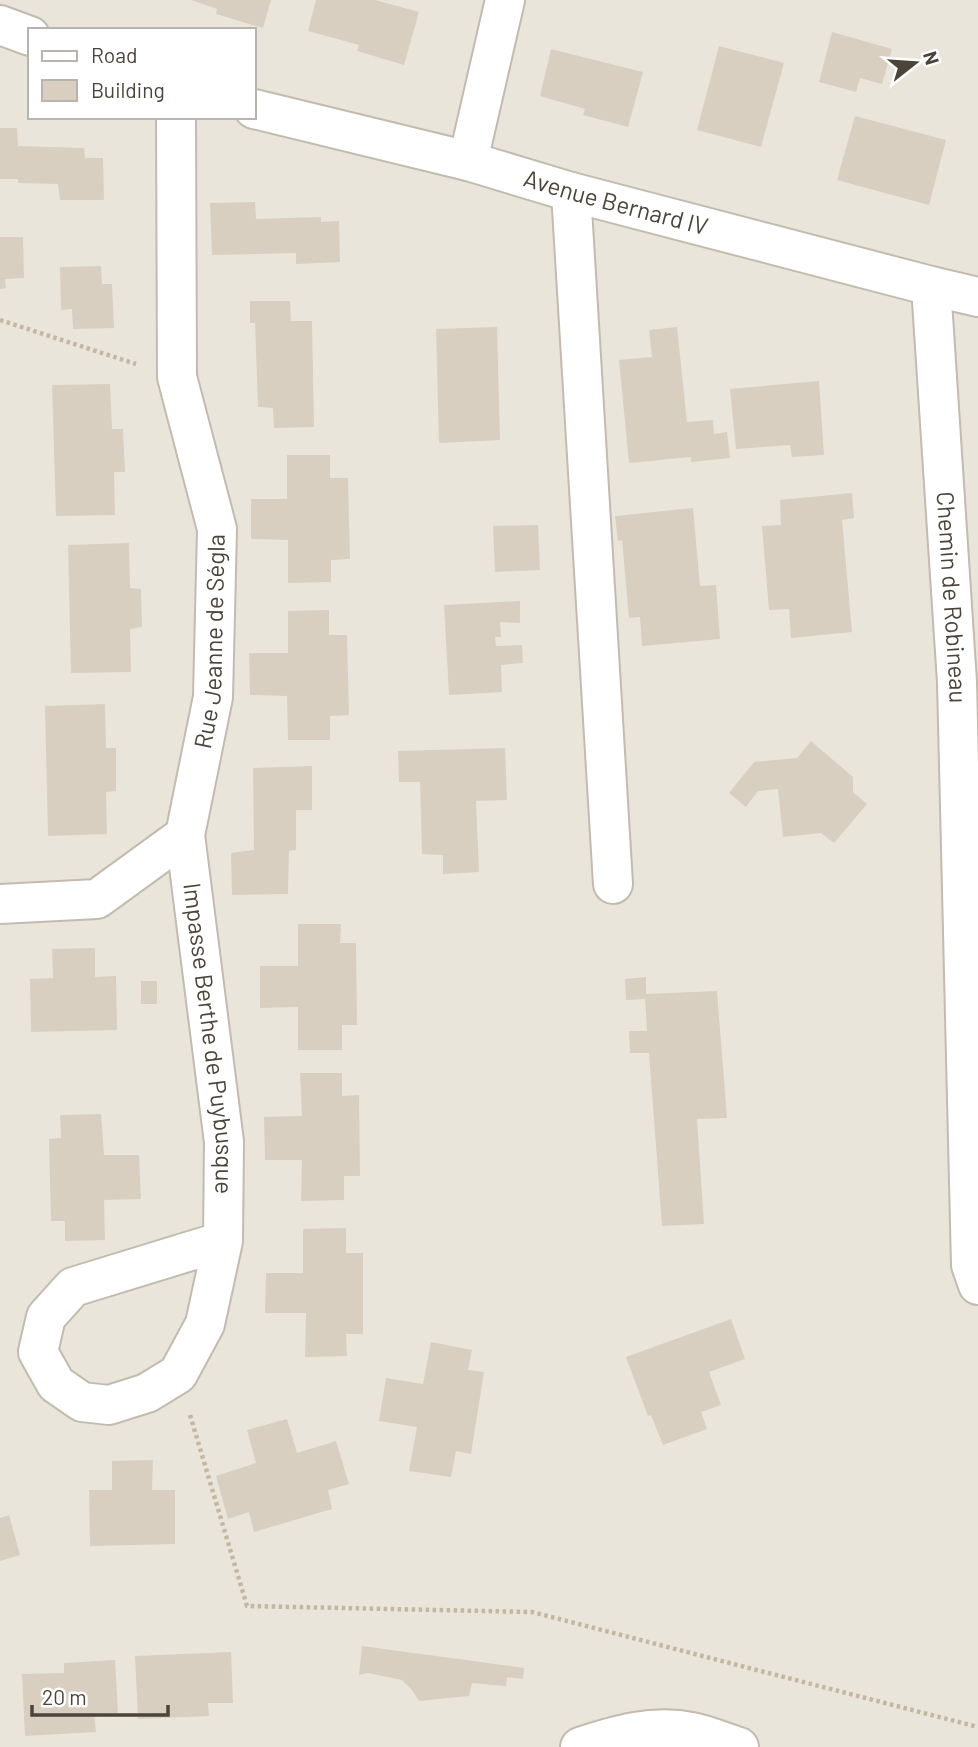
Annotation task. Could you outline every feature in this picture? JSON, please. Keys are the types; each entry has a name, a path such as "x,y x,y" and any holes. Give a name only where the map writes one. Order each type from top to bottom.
{"street":[{"path":"468,161 505,0"},
{"path":"0,25 28,35"},
{"name":"Avenue Bernard IV","path":"256,109 468,161 571,192 978,297"},
{"name":"Rue Jeanne de Ségla","path":"176,119 177,377 217,529 213,697 185,835"},
{"path":"571,192 613,884"},
{"name":"Chemin de Robineau","path":"931,286 967,682 971,1265 978,1285"},
{"path":"0,904 97,899 185,835"},
{"name":"Impasse Berthe de Puybusque","path":"178,1374 205,1324 223,1241 224,1142 185,835"},
{"path":"178,1374 146,1393 109,1405 82,1402 56,1384 38,1352 46,1317 73,1287 223,1241"},
{"path":"580,1747 631,1731 668,1730 692,1732 738,1747"}],"path":[{"path":"0,320 177,377"},
{"path":"178,1374 247,1606 532,1612 978,1727"}],"shaded area":[{"path":"0,0 978,0 978,1747 0,1747"}],"building":[{"path":"191,0 271,0 263,28 216,14 217,9"},
{"path":"316,0 375,0 419,12 404,65 357,51 359,45 308,31"},
{"path":"832,32 892,49 882,84 860,78 856,92 819,82"},
{"path":"719,46 784,63 761,147 697,130"},
{"path":"551,49 643,72 628,127 583,115 585,109 540,96"},
{"path":"855,116 946,140 929,205 837,180"},
{"path":"0,128 17,128 18,146 84,148 85,158 103,158 104,200 60,200 58,184 18,183 18,179 0,179"},
{"path":"255,202 256,219 321,217 321,222 339,221 340,262 296,264 296,253 212,255 210,203"},
{"path":"0,237 23,237 24,278 5,279 6,288 0,289"},
{"path":"101,266 102,284 112,284 114,328 73,329 72,309 61,310 60,267"},
{"path":"250,301 290,301 291,321 312,321 314,427 274,428 273,408 258,407 255,323 250,323"},
{"path":"497,327 500,440 439,443 436,329"},
{"path":"677,327 687,422 713,420 714,434 727,432 730,458 691,462 691,457 629,463 619,360 652,357 649,330"},
{"path":"819,381 824,455 792,457 790,445 736,449 730,389"},
{"path":"110,384 112,429 123,429 125,472 114,472 115,515 56,516 52,385"},
{"path":"287,455 330,455 330,478 348,478 350,559 331,560 331,582 288,583 288,540 251,539 251,499 287,499"},
{"path":"852,493 854,518 842,520 852,632 791,638 789,609 769,610 762,526 781,525 780,500"},
{"path":"693,508 700,586 716,585 720,639 642,646 640,617 629,618 622,540 618,541 615,516"},
{"path":"538,525 540,570 495,572 493,526"},
{"path":"129,543 130,588 141,589 142,627 130,629 131,672 71,673 68,545"},
{"path":"520,601 520,623 500,622 501,637 495,637 496,646 522,645 523,663 501,665 502,692 449,695 444,605"},
{"path":"329,610 329,635 347,635 349,715 330,716 330,740 288,740 287,696 250,695 249,653 288,653 288,611"},
{"path":"105,704 106,748 116,748 116,791 106,792 107,834 48,836 45,706"},
{"path":"811,741 853,777 853,792 867,804 834,843 821,833 783,837 778,789 758,791 746,807 729,793 754,762 797,758"},
{"path":"505,748 507,800 476,801 479,872 443,874 443,855 422,854 420,782 399,782 398,751"},
{"path":"312,766 312,810 296,810 296,850 289,851 288,894 232,895 231,853 254,850 253,768"},
{"path":"298,924 341,924 340,943 356,943 357,1025 342,1025 342,1050 298,1050 298,1007 260,1008 260,966 298,966"},
{"path":"95,948 95,977 116,976 117,1030 31,1032 30,979 53,978 52,949"},
{"path":"646,977 646,994 717,991 727,1118 697,1119 704,1224 662,1226 649,1053 630,1053 629,1031 647,1031 645,999 626,1000 625,979"},
{"path":"141,981 157,981 157,1004 141,1004"},
{"path":"300,1073 342,1073 342,1096 359,1095 360,1176 344,1176 344,1200 301,1201 302,1160 265,1160 264,1117 302,1116"},
{"path":"101,1114 104,1155 139,1155 141,1199 104,1200 105,1240 65,1241 65,1221 51,1221 49,1139 61,1138 60,1115"},
{"path":"346,1228 346,1253 363,1253 363,1334 346,1334 347,1356 305,1357 306,1313 265,1313 266,1273 303,1273 303,1229"},
{"path":"731,1319 745,1359 709,1372 721,1405 701,1412 707,1429 663,1445 651,1415 648,1416 626,1357"},
{"path":"431,1342 472,1350 468,1370 484,1372 471,1454 456,1451 451,1477 409,1471 417,1427 379,1421 386,1378 423,1384"},
{"path":"287,1419 297,1453 336,1441 349,1484 328,1490 332,1509 254,1532 249,1512 228,1519 216,1476 256,1463 247,1430"},
{"path":"153,1460 152,1490 175,1490 175,1544 90,1546 89,1490 112,1490 112,1461"},
{"path":"9,1515 20,1555 0,1561 0,1518"},
{"path":"362,1646 524,1668 523,1679 507,1677 506,1686 472,1683 469,1696 419,1701 402,1680 368,1673 359,1675"},
{"path":"231,1652 233,1703 208,1703 209,1716 138,1719 135,1656"},
{"path":"115,1660 118,1713 94,1714 96,1732 25,1736 22,1674 64,1673 64,1663"}]}
